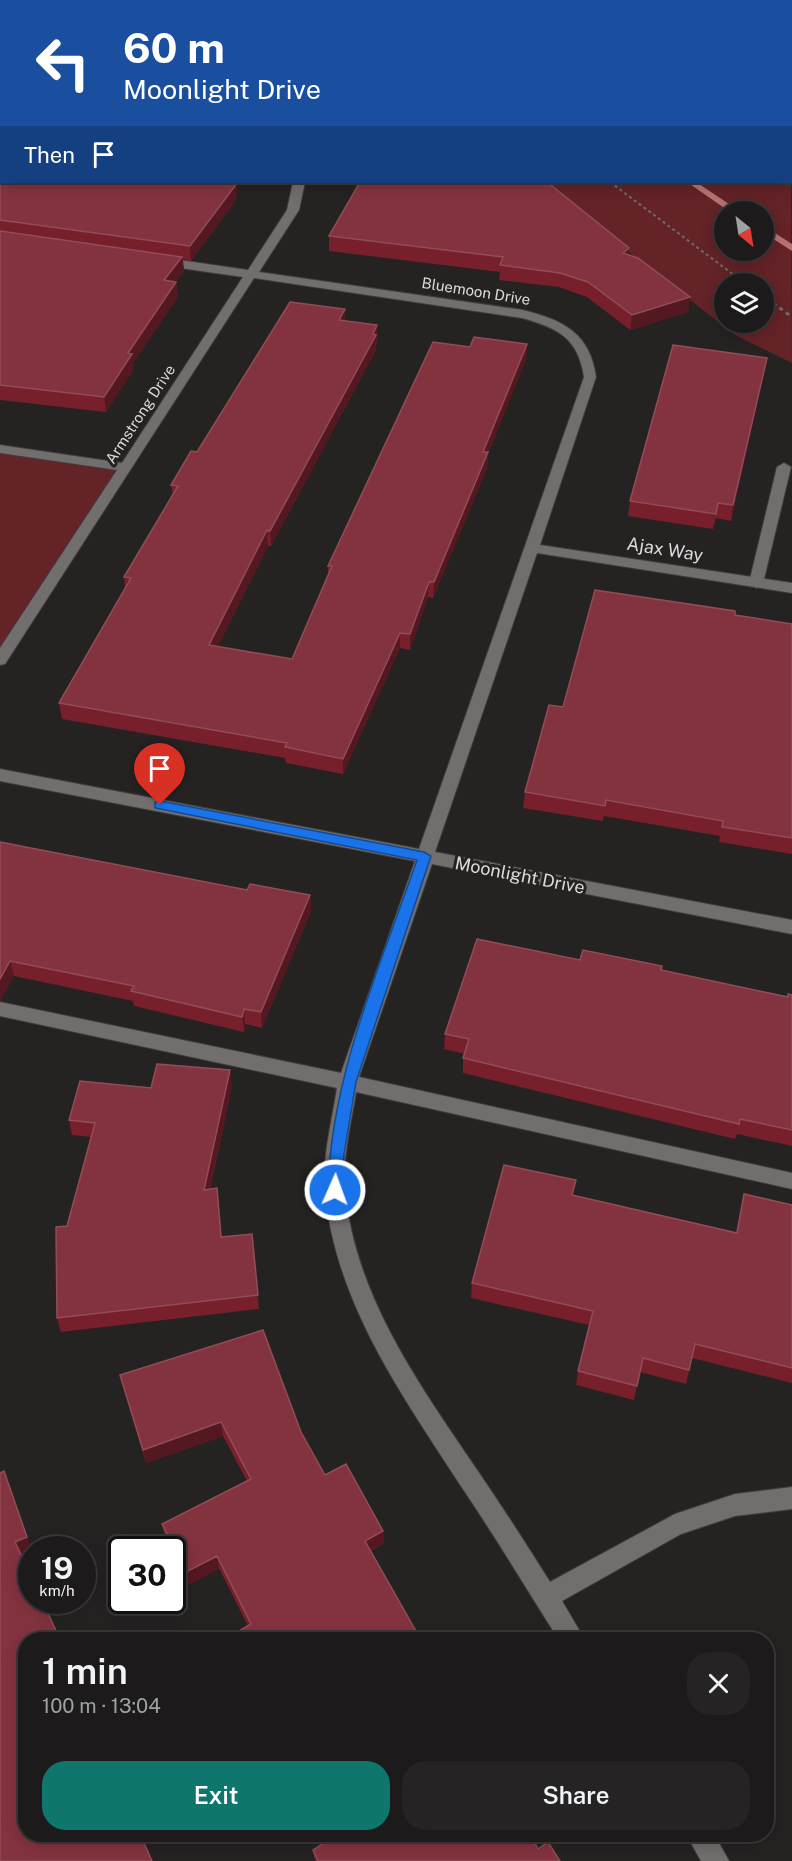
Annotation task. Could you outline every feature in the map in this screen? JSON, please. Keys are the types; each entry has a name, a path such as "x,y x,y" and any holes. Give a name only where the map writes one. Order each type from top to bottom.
{"street":[{"name":"Armstrong Drive","path":"0,660 293,210 299,183"},
{"name":"Bluemoon Drive","path":"140,258 523,314 555,324 580,343 589,358 590,377 348,1082 336,1154 335,1190 342,1233 356,1282 376,1328 408,1383 568,1632"},
{"path":"0,449 124,467"},
{"path":"756,583 775,496 784,467"},
{"name":"Ajax Way","path":"532,548 792,588"},
{"name":"Moonlight Drive","path":"0,775 792,927"},
{"path":"0,1009 348,1082 792,1181"},
{"path":"546,1597 675,1525 735,1505 792,1498"},
{"path":"704,1842 716,1861"}],"path":[{"path":"611,183 731,273"},
{"path":"774,304 792,317"}],"shaded area":[{"path":"540,183 791,183 792,363 732,333 774,333 774,273 714,273 714,319"},
{"path":"0,449 124,467 0,660"}],"building":[{"path":"0,183 235,183 190,246 0,220"},
{"path":"359,183 548,183 629,248 623,253 638,258 690,297 632,315 588,282 560,273 500,265 503,257 329,236"},
{"path":"0,231 182,257 164,280 176,282 128,353 132,354 104,397 0,385"},
{"path":"290,302 345,309 339,320 377,325 373,334 376,335 270,531 267,530 209,645 292,659 332,566 328,566 433,342 470,347 474,337 527,344 483,452 488,452 434,582 429,582 410,634 400,633 343,759 285,747 287,743 59,703 131,578 124,577 178,486 171,485 191,451 197,452"},
{"path":"673,345 767,358 733,505 718,503 716,514 630,501"},
{"path":"595,590 735,611 735,615 792,624 792,838 722,827 723,821 606,800 605,806 525,792 549,705 563,707"},
{"path":"0,842 247,890 250,884 310,895 261,1012 244,1009 242,1017 131,991 134,986 10,961 0,979"},
{"path":"477,939 580,960 583,950 662,966 661,970 788,997 788,994 792,995 792,1130 740,1119 739,1124 463,1058 469,1039 445,1034"},
{"path":"157,1064 230,1070 204,1190 217,1188 221,1237 252,1234 258,1295 57,1318 56,1227 67,1226 95,1123 69,1120 80,1081 151,1088"},
{"path":"504,1165 576,1180 572,1195 737,1233 744,1194 792,1205 792,1368 695,1344 689,1370 643,1358 637,1386 578,1371 593,1311 472,1283"},
{"path":"263,1330 301,1432 325,1475 346,1464 383,1531 365,1541 416,1632 237,1632 251,1624 217,1556 186,1572 186,1536 168,1536 162,1524 251,1479 221,1422 143,1450 120,1375"},
{"path":"4,1471 27,1536 18,1536 18,1541 15,1542 18,1548 18,1614 48,1614 57,1632 18,1632 18,1842 144,1842 152,1861 0,1861 0,1473"},
{"path":"326,1842 534,1842 538,1849 548,1842 560,1861 318,1861 313,1850"}],"waterway":[{"path":"693,183 720,201"},
{"path":"774,236 792,248"}],"route":[{"path":"160,805 424,856 348,1082 336,1154 335,1190"}]}
